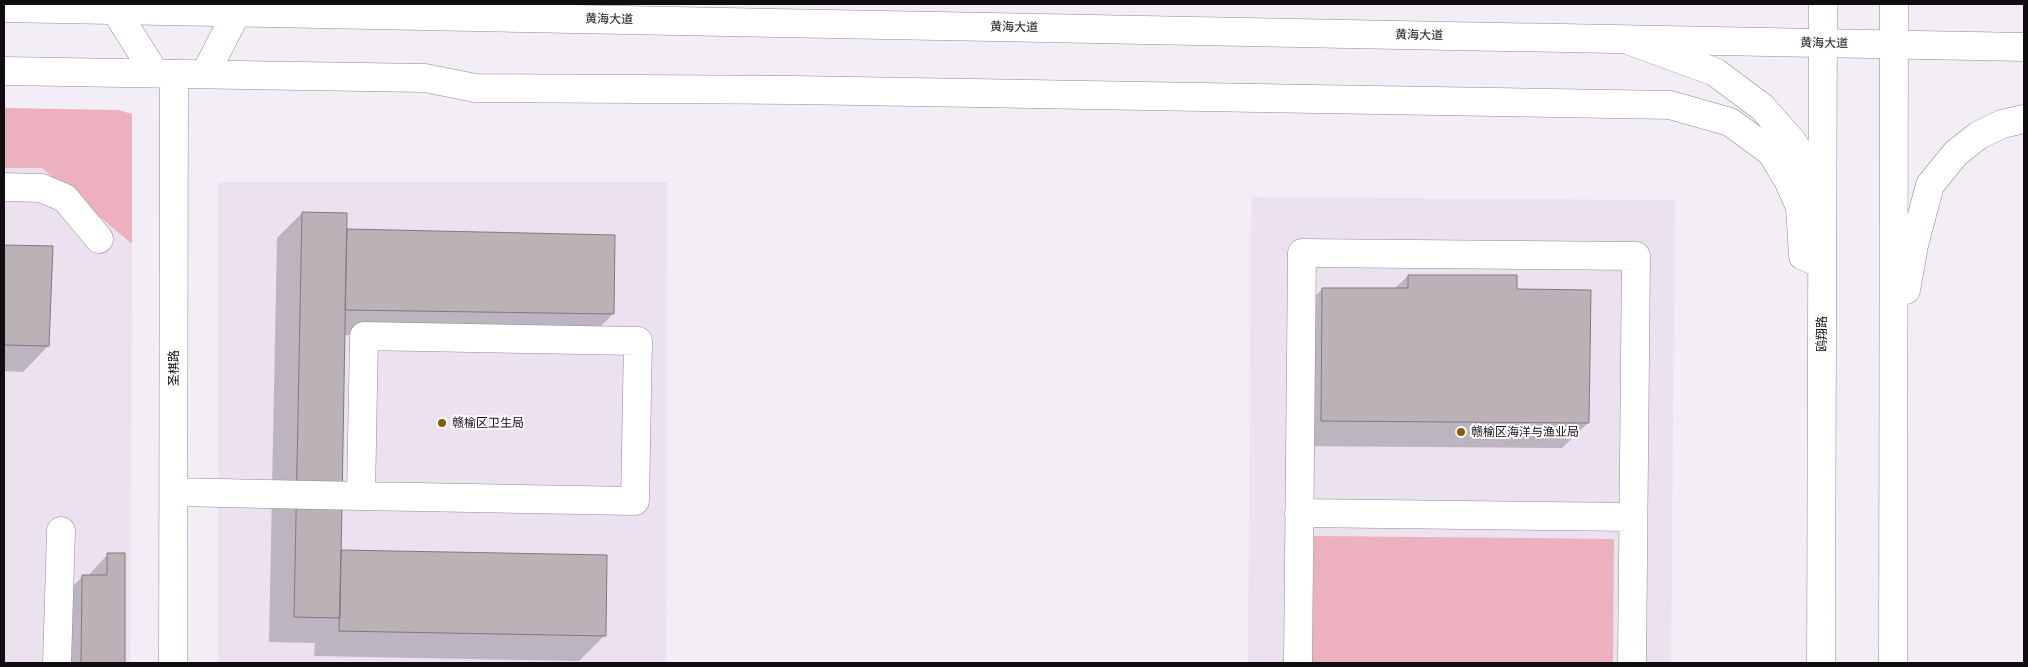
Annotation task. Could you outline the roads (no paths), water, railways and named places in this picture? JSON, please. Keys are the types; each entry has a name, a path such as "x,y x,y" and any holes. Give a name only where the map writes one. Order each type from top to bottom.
{"street":[{"name":"鸥翔路","path":"1821,663 1823,4"},
{"path":"1893,663 1894,4"},
{"name":"黄海大道","path":"4,8 2024,47"},
{"path":"115,10 164,73"},
{"path":"205,74 237,12"},
{"path":"1624,39 1715,72 1762,107 1792,141 1811,171 1822,200"},
{"path":"4,71 425,78 475,88 794,90 1670,105 1730,122 1771,152 1788,180 1800,207 1803,256 1822,264"},
{"name":"圣棋路","path":"164,73 174,492 173,663"},
{"path":"1893,365 1914,245 1930,185 1956,153 1979,136 2002,124 2024,119"},
{"path":"4,188 41,188 65,198 99,239"},
{"path":"1298,663 1302,252 1636,256 1632,663"},
{"path":"174,492 361,496 635,501 638,341 364,336 361,496"},
{"path":"1299,513 1633,517"},
{"path":"57,663 61,531"}],"place":[{"name":"赣榆区卫生局","path":"442,423"},
{"name":"赣榆区海洋与渔业局","path":"1461,432"}]}
